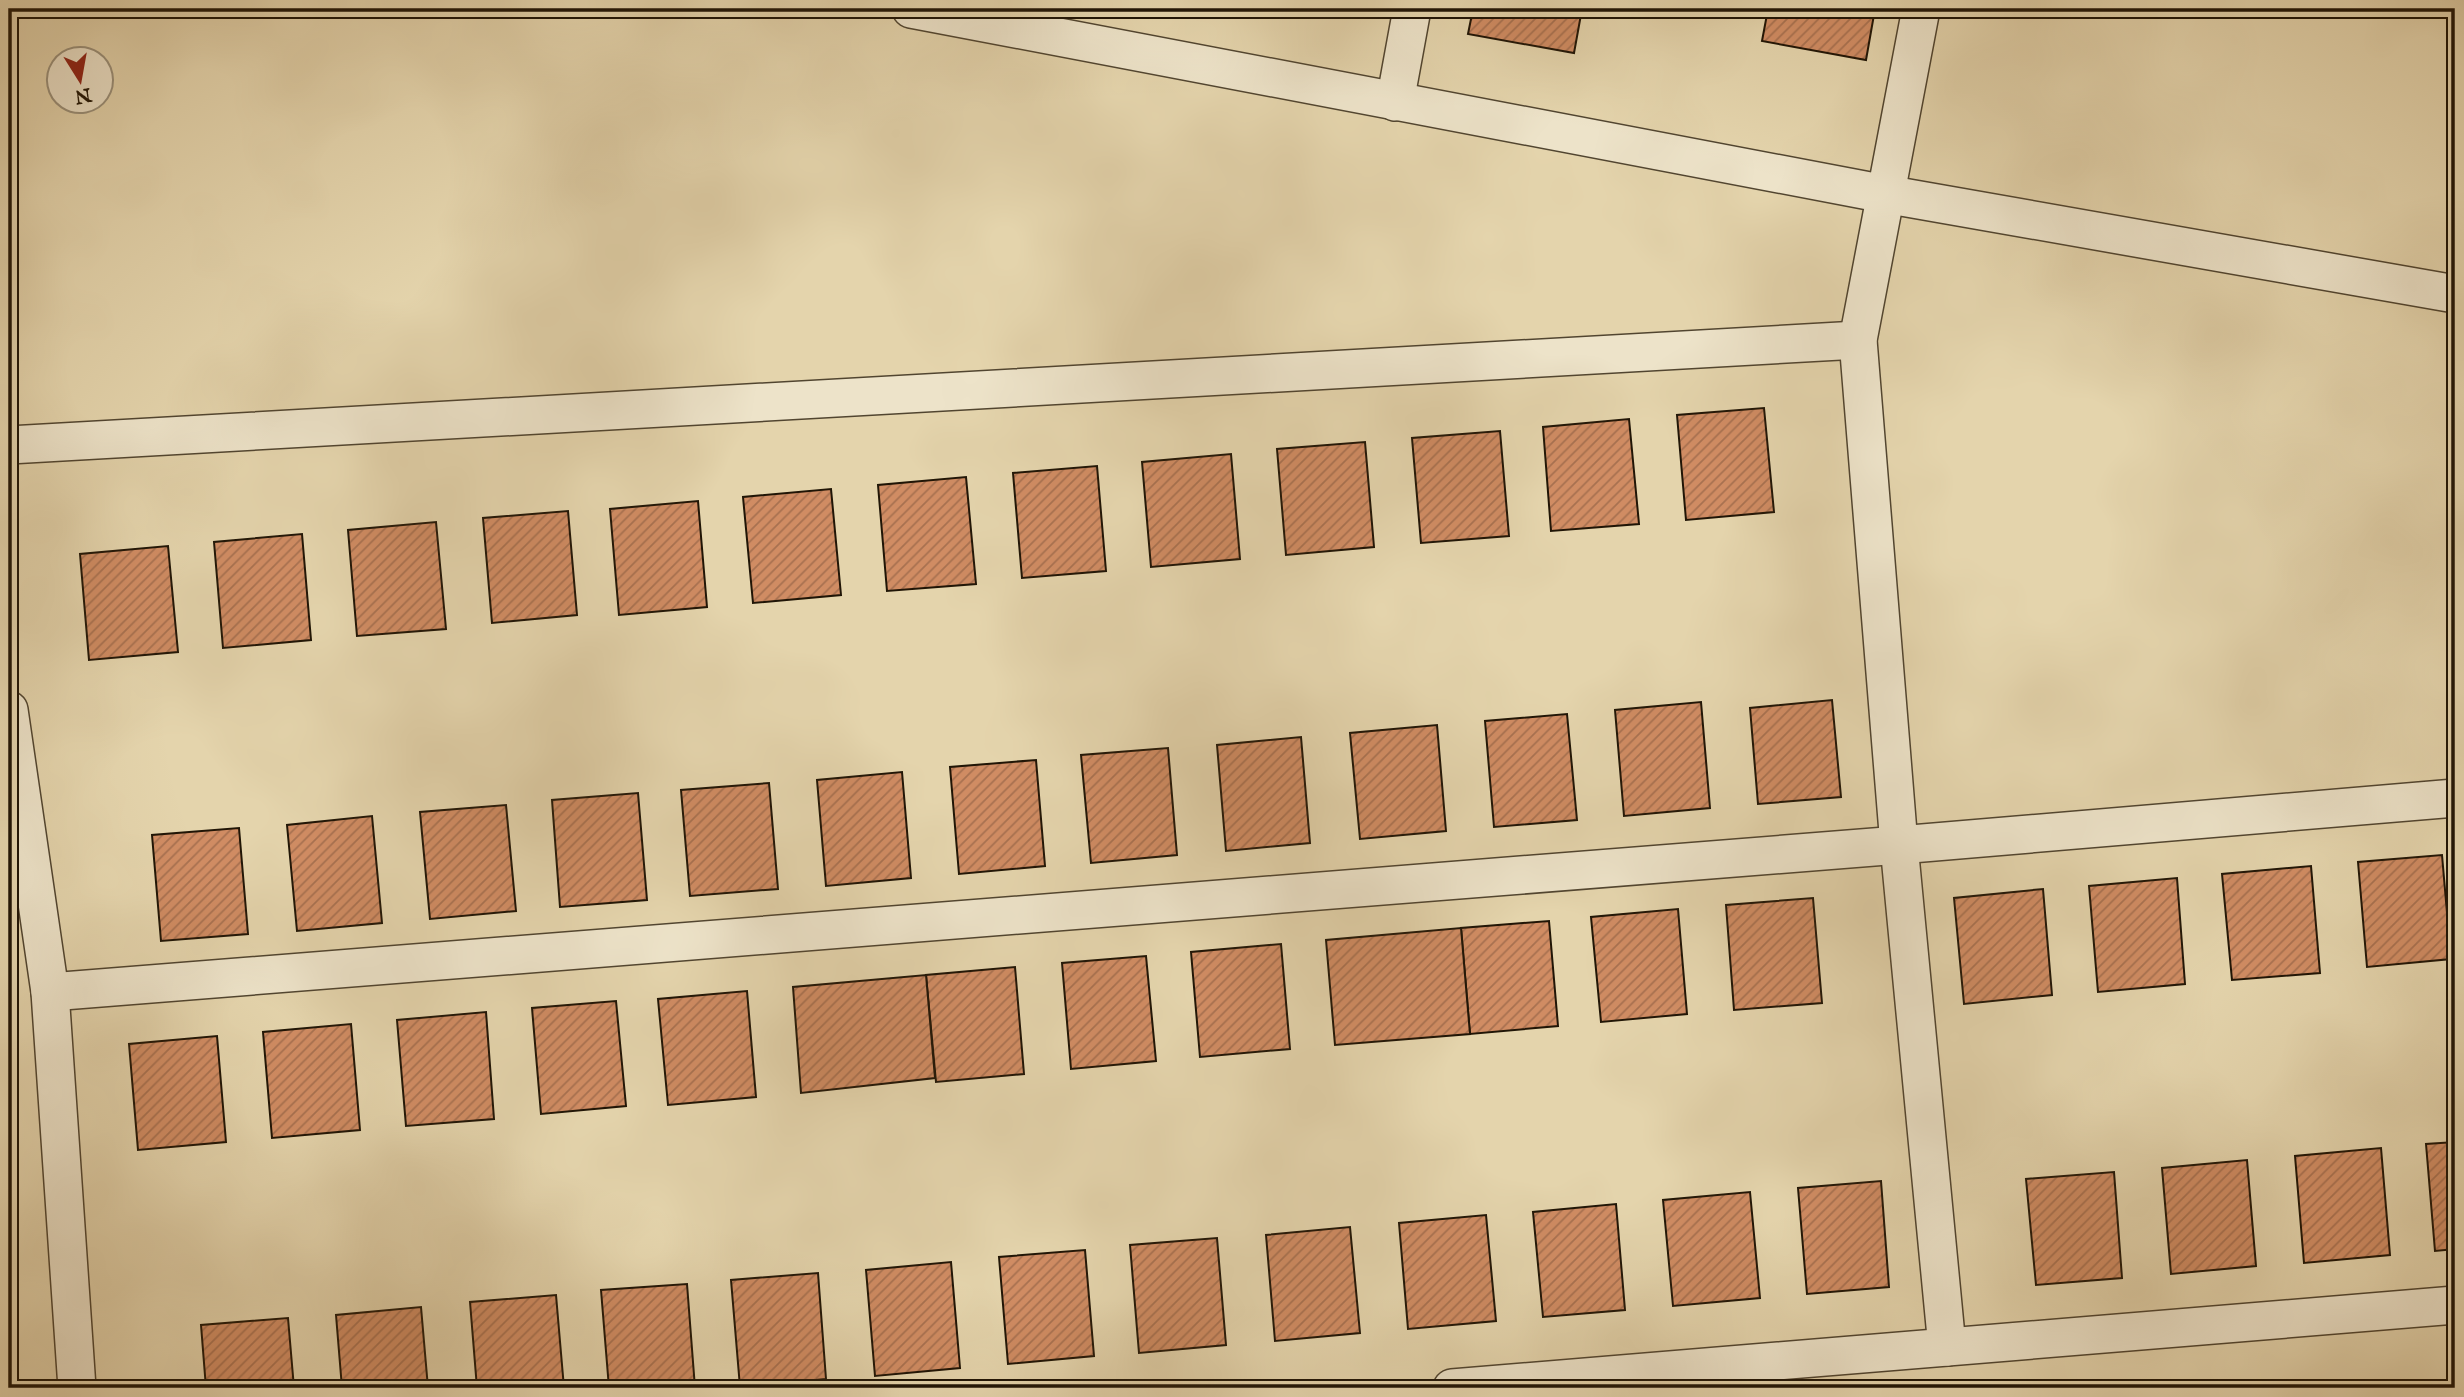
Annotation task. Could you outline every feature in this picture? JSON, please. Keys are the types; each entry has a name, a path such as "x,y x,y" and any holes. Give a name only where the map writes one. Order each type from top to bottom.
{"street":[{"path":"911,9 1885,194 2455,294"},
{"path":"1395,102 1412,9"},
{"path":"1921,9 1858,340 1899,845 1947,1347"},
{"path":"9,445 1858,340"},
{"path":"9,710 50,992 77,1388"},
{"path":"50,992 1899,845 2455,798"},
{"path":"1452,1388 2455,1305"}],"building":[{"path":"1473,9 1582,9 1574,53 1468,34"},
{"path":"1768,9 1875,9 1866,60 1762,41"},
{"path":"1764,408 1774,512 1686,520 1677,415"},
{"path":"1629,419 1639,524 1551,531 1543,427"},
{"path":"1500,431 1509,536 1421,543 1412,438"},
{"path":"1365,442 1374,547 1286,555 1277,449"},
{"path":"1231,454 1240,559 1151,567 1142,462"},
{"path":"1097,466 1106,571 1022,578 1013,473"},
{"path":"966,477 976,584 887,591 878,485"},
{"path":"831,489 841,595 753,603 743,497"},
{"path":"698,501 707,607 619,615 610,509"},
{"path":"568,511 577,615 492,623 483,518"},
{"path":"436,522 446,629 357,636 348,530"},
{"path":"302,534 311,640 223,648 214,542"},
{"path":"168,546 178,652 89,660 80,554"},
{"path":"1832,700 1841,797 1758,804 1750,708"},
{"path":"1701,702 1710,808 1624,816 1615,710"},
{"path":"1567,714 1577,820 1494,827 1485,721"},
{"path":"1437,725 1446,831 1360,839 1350,733"},
{"path":"1301,737 1310,843 1226,851 1217,745"},
{"path":"1168,748 1177,855 1091,863 1081,755"},
{"path":"1036,760 1045,866 959,874 950,767"},
{"path":"902,772 911,878 826,886 817,780"},
{"path":"769,783 778,889 690,896 681,790"},
{"path":"638,793 647,900 560,907 552,800"},
{"path":"506,805 516,911 430,919 420,812"},
{"path":"372,816 382,923 297,931 287,825"},
{"path":"239,828 248,934 161,941 152,835"},
{"path":"2442,855 2451,959 2367,967 2358,862"},
{"path":"2311,866 2320,973 2232,980 2222,874"},
{"path":"2177,878 2185,984 2098,992 2089,886"},
{"path":"2043,889 2052,995 1964,1004 1954,898"},
{"path":"1813,898 1822,1003 1734,1010 1726,905"},
{"path":"1678,909 1687,1014 1601,1022 1591,917"},
{"path":"1549,921 1558,1026 1470,1034 1461,928"},
{"path":"1461,928 1470,1034 1335,1045 1326,940"},
{"path":"1281,944 1290,1049 1200,1057 1191,952"},
{"path":"1146,956 1156,1061 1071,1069 1062,963"},
{"path":"1015,967 1024,1074 936,1082 926,975"},
{"path":"926,975 935,1078 801,1093 793,987"},
{"path":"747,991 756,1097 668,1105 658,999"},
{"path":"616,1001 626,1106 541,1114 532,1008"},
{"path":"486,1012 494,1119 406,1126 397,1020"},
{"path":"351,1024 360,1130 272,1138 263,1032"},
{"path":"217,1036 226,1142 138,1150 129,1044"},
{"path":"2455,1142 2455,1249 2435,1251 2426,1144"},
{"path":"2381,1148 2390,1255 2304,1263 2295,1156"},
{"path":"2247,1160 2256,1266 2171,1274 2162,1168"},
{"path":"2114,1172 2122,1278 2036,1285 2026,1179"},
{"path":"1881,1181 1889,1287 1807,1294 1798,1188"},
{"path":"1750,1192 1760,1298 1673,1306 1663,1200"},
{"path":"1616,1204 1625,1310 1543,1317 1533,1212"},
{"path":"1486,1215 1496,1321 1408,1329 1399,1223"},
{"path":"1350,1227 1360,1333 1275,1341 1266,1235"},
{"path":"1217,1238 1226,1345 1139,1353 1130,1245"},
{"path":"1085,1250 1094,1356 1008,1364 999,1257"},
{"path":"951,1262 960,1368 875,1376 866,1270"},
{"path":"818,1273 826,1379 740,1387 731,1280"},
{"path":"687,1284 695,1388 609,1388 601,1290"},
{"path":"556,1295 564,1388 477,1388 470,1302"},
{"path":"421,1307 428,1388 342,1388 336,1315"},
{"path":"288,1318 294,1388 206,1388 201,1325"}]}
